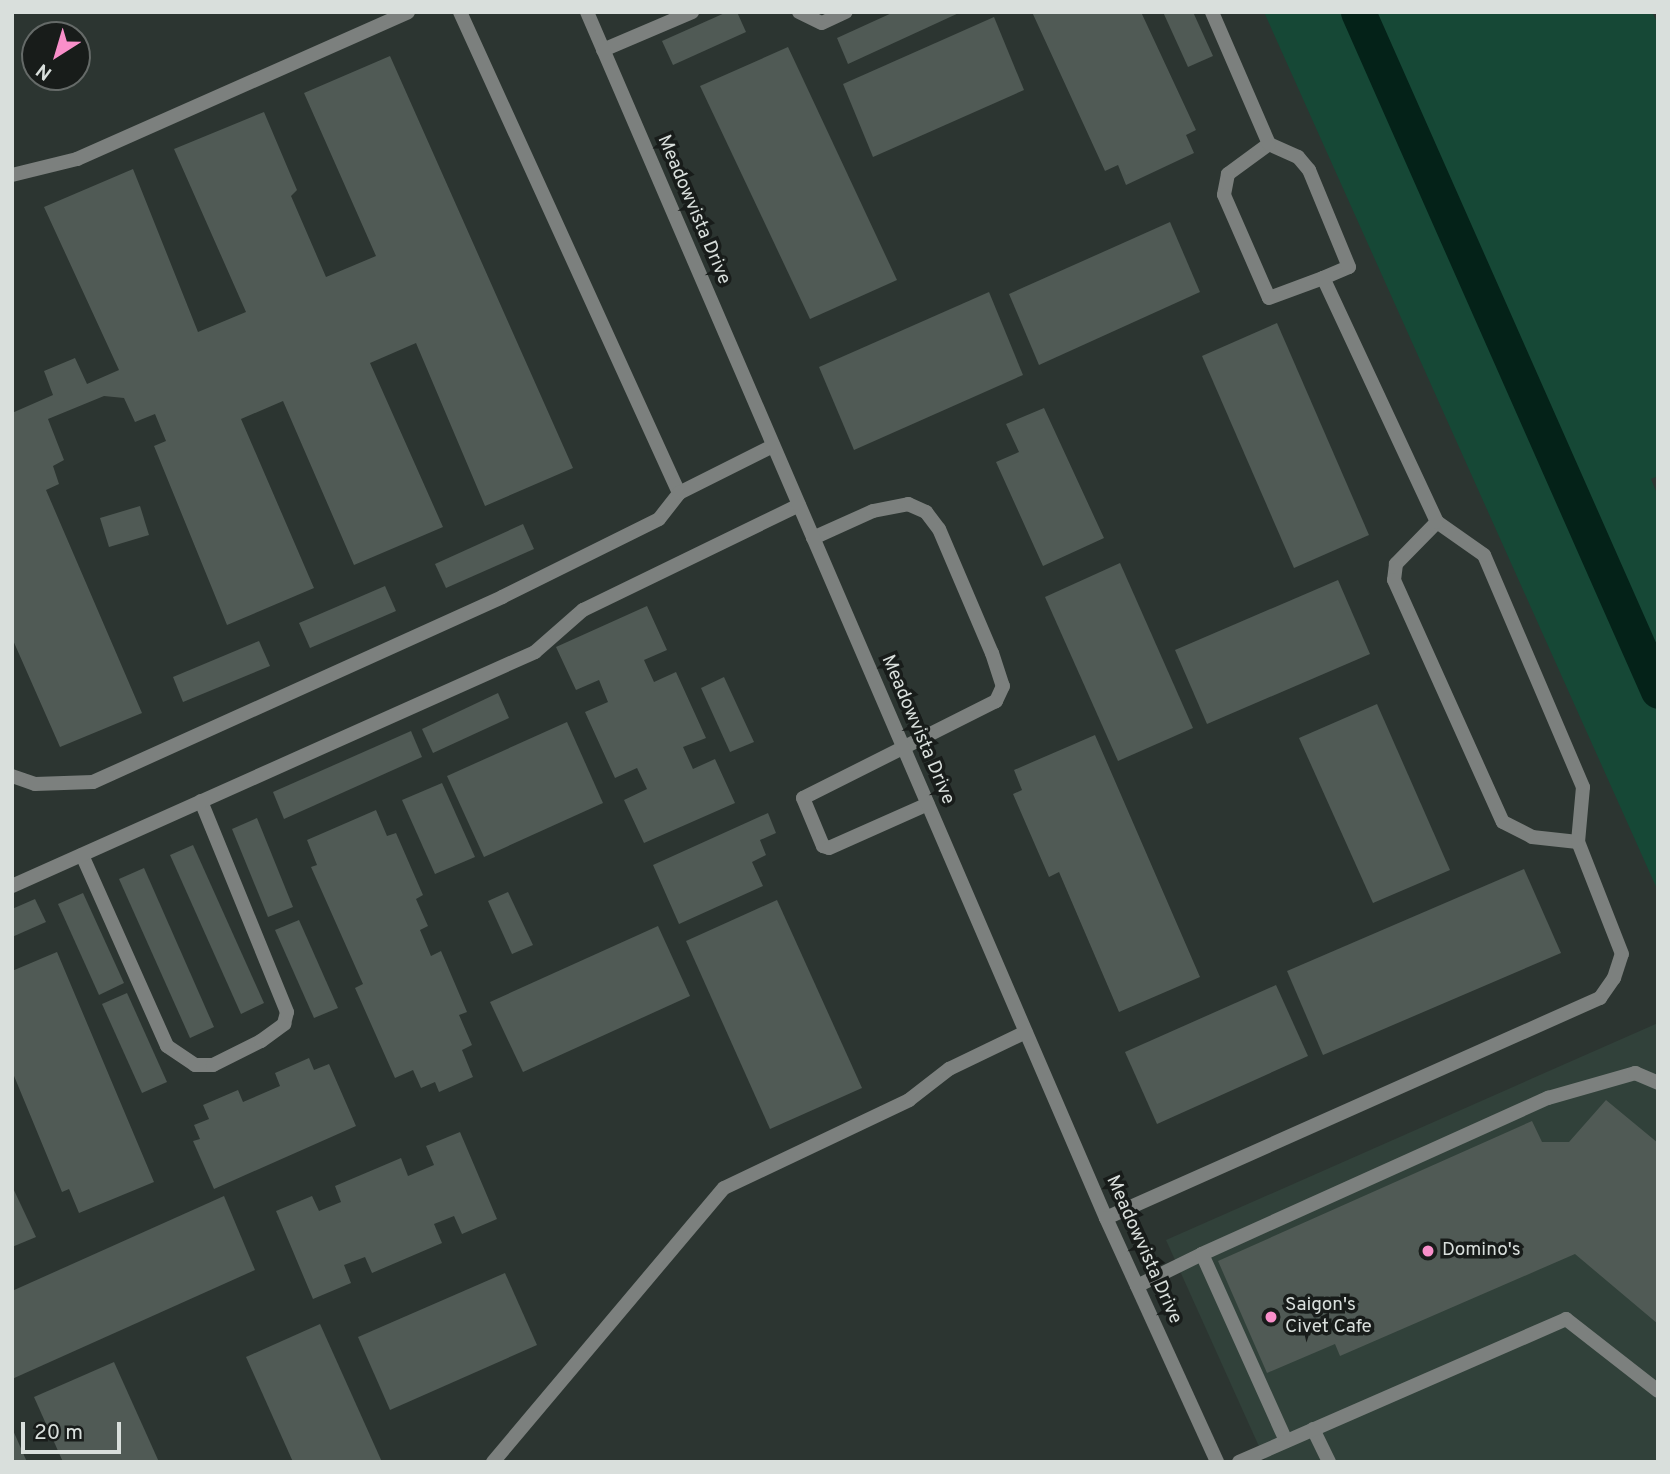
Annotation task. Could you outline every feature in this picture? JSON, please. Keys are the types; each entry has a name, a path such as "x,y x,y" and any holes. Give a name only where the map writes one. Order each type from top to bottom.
{"street":[{"path":"12,175 77,159 408,12"},
{"path":"460,12 679,493"},
{"name":"Meadowvista Drive","path":"587,12 1106,1218 1217,1462"},
{"path":"603,50 692,12"},
{"path":"799,12 822,23 846,12"},
{"path":"1212,12 1269,144 1298,157 1309,170 1349,267 1269,298 1224,195 1228,174 1269,144"},
{"path":"1106,1218 1600,998 1614,978 1622,954 1578,842 1583,787 1484,555 1437,522 1324,278"},
{"path":"12,776 35,784 93,782 514,591 659,519 679,493 774,446"},
{"path":"813,538 873,510 908,504 926,512 939,529 1003,686 996,701 982,711 803,798 823,846 830,848 928,804"},
{"path":"12,886 535,652 583,610 799,505"},
{"path":"1437,522 1396,564 1394,580 1503,822 1532,837 1578,842"},
{"path":"82,855 167,1046 195,1065 213,1065 261,1041 284,1024 287,1012 201,801"},
{"path":"493,1462 724,1188 909,1100 949,1069 1026,1032"},
{"path":"1137,1286 1548,1098 1635,1073 1658,1083"},
{"path":"1202,1254 1286,1441"},
{"path":"1238,1462 1566,1320 1658,1391"},
{"path":"1313,1429 1329,1462"}],"shaded area":[{"path":"1658,1023 1658,1462 1266,1462 1166,1240"}],"green space":[{"path":"1264,12 1652,12 1658,24 1658,476 1651,479 1658,496 1658,891"}],"building":[{"path":"727,12 737,12 746,32 673,65 662,41"},
{"path":"894,12 961,12 848,64 837,38"},
{"path":"1032,12 1141,12 1196,130 1186,135 1194,153 1126,185 1118,165 1105,171"},
{"path":"1163,12 1193,12 1213,56 1188,67"},
{"path":"994,17 1024,90 873,157 843,84"},
{"path":"788,47 897,280 810,319 700,86"},
{"path":"390,56 573,468 485,506 416,343 370,363 443,527 354,565 283,401 241,419 314,588 227,625 154,446 166,441 155,414 135,422 124,398 104,396 48,419 64,460 53,466 59,484 46,490 142,713 60,747 12,638 12,413 53,395 44,371 75,358 87,384 119,370 44,207 133,169 198,332 246,312 174,149 264,112 297,190 291,196 326,277 376,256 304,93"},
{"path":"1170,222 1200,292 1039,365 1009,294"},
{"path":"989,292 1023,375 854,450 819,367"},
{"path":"1277,323 1369,535 1294,568 1202,356"},
{"path":"1044,408 1104,538 1043,566 996,462 1019,452 1006,424"},
{"path":"140,506 149,535 109,547 100,518"},
{"path":"523,524 534,549 446,588 435,564"},
{"path":"1120,563 1193,728 1118,761 1045,597"},
{"path":"1338,580 1370,654 1207,724 1175,650"},
{"path":"385,586 396,611 310,648 299,623"},
{"path":"647,606 667,650 644,660 654,682 676,672 706,738 683,747 693,769 715,759 735,803 644,843 624,800 647,789 637,768 615,778 585,712 608,702 599,680 576,690 556,647"},
{"path":"259,641 270,666 183,702 173,677"},
{"path":"724,677 754,742 730,752 701,688"},
{"path":"498,693 509,718 433,753 422,729"},
{"path":"1377,704 1450,870 1373,903 1299,738"},
{"path":"567,722 603,803 484,857 447,776"},
{"path":"411,731 422,757 284,819 273,792"},
{"path":"1095,735 1200,977 1119,1012 1059,872 1049,877 1013,794 1022,790 1014,770"},
{"path":"442,783 475,857 435,874 402,800"},
{"path":"376,810 387,836 396,833 423,895 416,899 428,926 420,930 431,956 441,951 467,1012 459,1015 472,1045 462,1050 473,1077 439,1092 435,1082 421,1088 413,1070 395,1078 355,988 363,984 311,867 317,865 307,840"},
{"path":"768,813 776,833 760,840 766,855 752,862 763,886 679,924 653,865"},
{"path":"257,818 293,907 268,917 232,829"},
{"path":"193,845 264,1003 241,1014 170,855"},
{"path":"144,868 214,1027 190,1038 119,879"},
{"path":"1524,869 1561,953 1323,1055 1287,971"},
{"path":"508,892 533,945 512,954 488,901"},
{"path":"83,893 124,983 99,995 58,904"},
{"path":"35,899 46,922 12,937 12,909"},
{"path":"777,900 862,1088 770,1129 686,941"},
{"path":"299,920 338,1008 314,1018 275,930"},
{"path":"658,926 690,996 523,1072 490,1002"},
{"path":"57,952 154,1182 79,1213 69,1189 62,1192 12,1071 12,971"},
{"path":"1276,985 1308,1056 1157,1124 1125,1052"},
{"path":"127,993 167,1082 142,1093 102,1004"},
{"path":"309,1058 314,1070 329,1064 356,1126 214,1189 193,1141 200,1139 194,1125 209,1119 203,1105 238,1090 243,1102 280,1086 275,1073"},
{"path":"1606,1100 1658,1143 1658,1324 1575,1254 1340,1356 1335,1344 1267,1373 1218,1261 1532,1121 1542,1142 1569,1142"},
{"path":"460,1132 497,1219 462,1234 454,1216 434,1224 442,1243 372,1273 365,1257 344,1265 351,1283 313,1299 276,1211 312,1196 319,1211 341,1202 335,1186 401,1158 408,1176 434,1165 426,1146"},
{"path":"12,1186 36,1237 12,1247"},
{"path":"224,1196 255,1270 12,1379 12,1291"},
{"path":"505,1273 537,1345 390,1410 358,1337"},
{"path":"320,1324 382,1462 293,1462 246,1357"},
{"path":"114,1362 159,1462 63,1462 34,1397"},
{"path":"12,1428 27,1462 12,1462"}],"waterway":[{"path":"1358,12 1658,691"}],"place":[{"name":"Domino's","path":"1428,1251"},
{"name":"Saigon's Civet Cafe","path":"1271,1317"}]}
